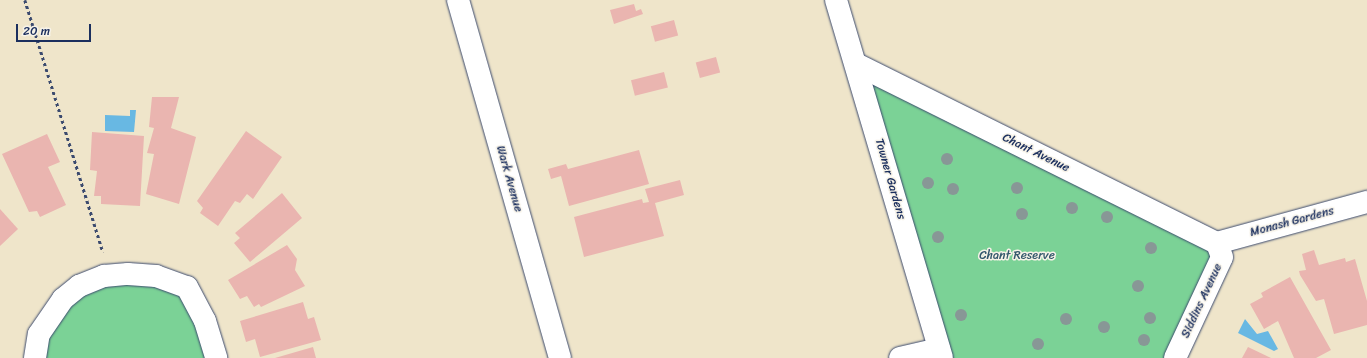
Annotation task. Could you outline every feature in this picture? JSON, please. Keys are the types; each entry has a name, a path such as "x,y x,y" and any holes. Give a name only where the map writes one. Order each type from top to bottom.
{"street":[{"name":"Wark Avenue","path":"458,0 560,358"},
{"name":"Towner Gardens","path":"836,0 940,353"},
{"name":"Chant Avenue","path":"856,64 1217,243"},
{"name":"Monash Gardens","path":"1217,243 1367,202"},
{"name":"Siddins Avenue","path":"1175,358 1222,257 1217,243"},
{"path":"35,358 45,323 63,299 78,286 110,275 156,276 187,287 206,321 216,358"},
{"path":"900,358 940,353"}],"path":[{"path":"25,0 110,275"}],"green space":[{"name":"Chant Reserve","path":"856,64 1217,243 1175,358 942,358"},
{"path":"171,279 216,358 35,358 79,286"}],"water":[{"path":"130,110 136,110 134,132 105,131 105,115 130,116"},
{"path":"1245,319 1257,334 1268,331 1278,349 1274,351 1238,333"}],"building":[{"path":"634,4 636,11 641,9 643,14 614,24 610,10"},
{"path":"674,20 678,35 655,42 651,26"},
{"path":"716,57 720,72 700,78 696,62"},
{"path":"664,72 668,88 635,96 631,80"},
{"path":"152,97 179,97 171,128 196,137 179,204 146,194 154,154 147,153 154,128 149,127"},
{"path":"246,131 282,157 253,199 247,194 240,203 235,201 218,226 200,213 203,208 197,201"},
{"path":"92,132 144,136 140,206 101,204 101,196 94,196 97,171 90,170"},
{"path":"47,134 60,162 48,167 66,205 40,217 37,211 29,212 2,154"},
{"path":"639,150 649,184 569,206 561,176 551,179 548,169 566,164 568,169"},
{"path":"680,180 684,195 655,203 664,236 584,257 574,217 642,199 643,203 649,202 645,189"},
{"path":"282,193 302,218 250,262 234,243 240,238 235,233"},
{"path":"0,209 18,229 0,246"},
{"path":"287,245 297,259 295,270 305,286 261,307 259,304 254,307 247,296 240,299 228,280"},
{"path":"1314,250 1319,265 1345,258 1346,262 1355,259 1367,301 1367,325 1334,334 1324,299 1316,301 1299,271 1306,270 1302,254"},
{"path":"1290,277 1331,350 1316,358 1294,358 1278,321 1264,329 1250,304 1263,297 1261,293"},
{"path":"303,302 308,319 314,317 321,340 260,357 255,339 246,342 240,321"},
{"path":"313,347 316,358 275,358"},
{"path":"1248,347 1271,358 1242,358"}]}
